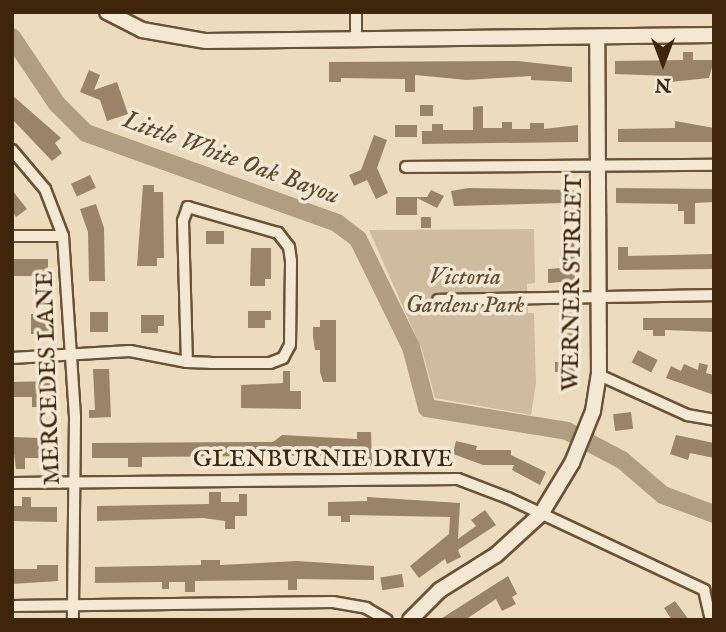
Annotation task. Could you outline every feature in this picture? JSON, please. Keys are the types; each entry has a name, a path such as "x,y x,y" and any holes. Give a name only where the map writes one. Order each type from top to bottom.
{"street":[{"path":"107,12 142,30 175,38 356,41 714,35"},
{"path":"356,12 356,41"},
{"name":"WERNER STREET","path":"410,620 440,590 521,535 541,514 577,453 589,423 599,375 597,38"},
{"name":"MERCEDES LANE","path":"12,150 45,189 63,236 74,482 73,620"},
{"path":"406,167 714,165"},
{"path":"12,358 130,352 187,362 270,363 283,358 290,345 291,261 289,247 278,233 188,206 183,221 187,243 187,362"},
{"path":"12,236 63,236"},
{"path":"438,300 714,295"},
{"path":"599,375 687,415 714,420"},
{"name":"GLENBURNIE DRIVE","path":"12,482 448,479 479,485 704,590 710,603 711,620"},
{"path":"12,606 348,603 387,620"}],"green space":[{"name":"Victoria Gardens Park","path":"534,229 535,283 527,284 528,313 534,313 536,383 531,415 435,398 422,350 369,230"}],"building":[{"path":"683,52 693,52 693,60 714,60 709,78 670,82 670,76 615,74 615,61 683,60"},
{"path":"518,61 572,67 572,82 531,80 531,76 467,80 415,75 415,92 405,92 405,79 341,78 341,82 329,82 329,62"},
{"path":"89,70 100,75 94,90 117,82 128,114 107,121 100,100 80,92"},
{"path":"12,95 61,138 55,143 62,153 52,161 12,119"},
{"path":"420,105 433,105 433,116 420,116"},
{"path":"483,106 483,128 502,128 502,122 512,122 512,129 530,129 530,123 544,123 544,129 578,125 578,142 422,144 422,131 432,131 432,124 443,124 443,130 473,130 473,107"},
{"path":"675,121 714,128 714,142 618,142 618,129 675,128"},
{"path":"395,125 417,125 417,137 395,137"},
{"path":"374,135 387,140 377,168 388,193 376,199 367,180 354,186 349,175 361,170"},
{"path":"90,175 96,188 77,197 71,184"},
{"path":"143,185 154,185 154,192 163,192 164,258 157,258 157,266 137,266"},
{"path":"468,188 575,190 575,217 564,217 564,203 454,206 451,191"},
{"path":"616,188 714,189 714,202 695,203 695,224 684,224 684,211 678,211 678,204 616,203"},
{"path":"12,190 27,209 16,217 12,211"},
{"path":"431,190 444,196 437,208 417,198 417,215 396,215 396,197 427,197"},
{"path":"96,204 104,228 105,281 89,281 88,232 80,209"},
{"path":"421,217 431,217 431,228 421,228"},
{"path":"206,231 224,231 224,244 206,244"},
{"path":"561,233 574,233 575,281 548,283 548,269 560,268"},
{"path":"618,247 628,247 628,256 714,254 714,269 618,270"},
{"path":"251,248 271,248 271,279 265,279 265,286 250,286"},
{"path":"12,259 48,259 48,276 12,276"},
{"path":"248,311 271,311 271,320 265,320 265,328 248,328"},
{"path":"90,312 108,312 108,332 90,332"},
{"path":"561,312 572,312 574,350 581,350 581,357 575,357 575,384 561,384 561,372 555,372 555,362 562,362"},
{"path":"31,314 44,314 44,321 51,321 51,334 31,334"},
{"path":"141,315 164,315 164,326 158,326 158,333 141,333"},
{"path":"643,318 714,318 714,332 665,330 665,336 653,336 653,330 643,330"},
{"path":"320,320 336,320 336,382 323,382 320,372 320,350 315,350 313,327 320,327"},
{"path":"638,350 658,360 651,372 632,362"},
{"path":"699,363 708,365 706,373 714,375 714,395 666,378 671,366 681,371 684,364 698,370"},
{"path":"93,369 109,369 111,417 89,418 89,410 95,410"},
{"path":"283,371 290,371 290,391 301,391 301,409 241,408 241,385 283,383"},
{"path":"51,381 45,407 32,407 32,397 12,397 12,382"},
{"path":"631,412 633,429 615,431 613,414"},
{"path":"42,429 56,429 53,458 25,458 25,469 16,469 12,437 42,438"},
{"path":"357,432 371,432 372,466 364,466 364,455 142,457 142,467 128,467 128,458 92,458 92,443 273,442 282,435 357,439"},
{"path":"676,435 714,443 714,458 690,453 688,460 670,454"},
{"path":"456,441 477,446 476,450 511,450 511,455 546,472 540,485 512,470 514,465 483,465 453,454"},
{"path":"209,492 221,492 221,502 239,502 239,494 247,494 247,516 235,516 235,529 225,529 225,521 203,518 97,521 97,506 209,504"},
{"path":"22,497 31,497 31,507 57,507 57,522 12,521 12,506 22,506"},
{"path":"367,497 460,503 458,539 476,526 471,520 485,510 496,525 458,550 461,557 447,564 445,559 419,578 410,566 449,534 450,517 350,515 350,522 341,522 341,516 328,516 328,502 367,501"},
{"path":"201,560 220,560 220,565 297,561 374,566 374,580 297,579 297,590 288,590 288,580 195,581 195,592 185,592 185,582 169,582 169,589 162,589 162,582 95,583 95,567 201,565"},
{"path":"37,565 58,565 58,581 12,584 12,569 37,569"},
{"path":"402,574 404,587 382,590 380,577"},
{"path":"508,576 517,594 512,597 516,604 502,611 496,599 465,620 439,620"},
{"path":"675,601 689,620 672,620 664,608"}],"waterway":[{"name":"Little White Oak Bayou","path":"12,37 57,104 86,133 337,223 358,239 411,347 427,408 567,431 622,460 663,495 714,514"}]}
